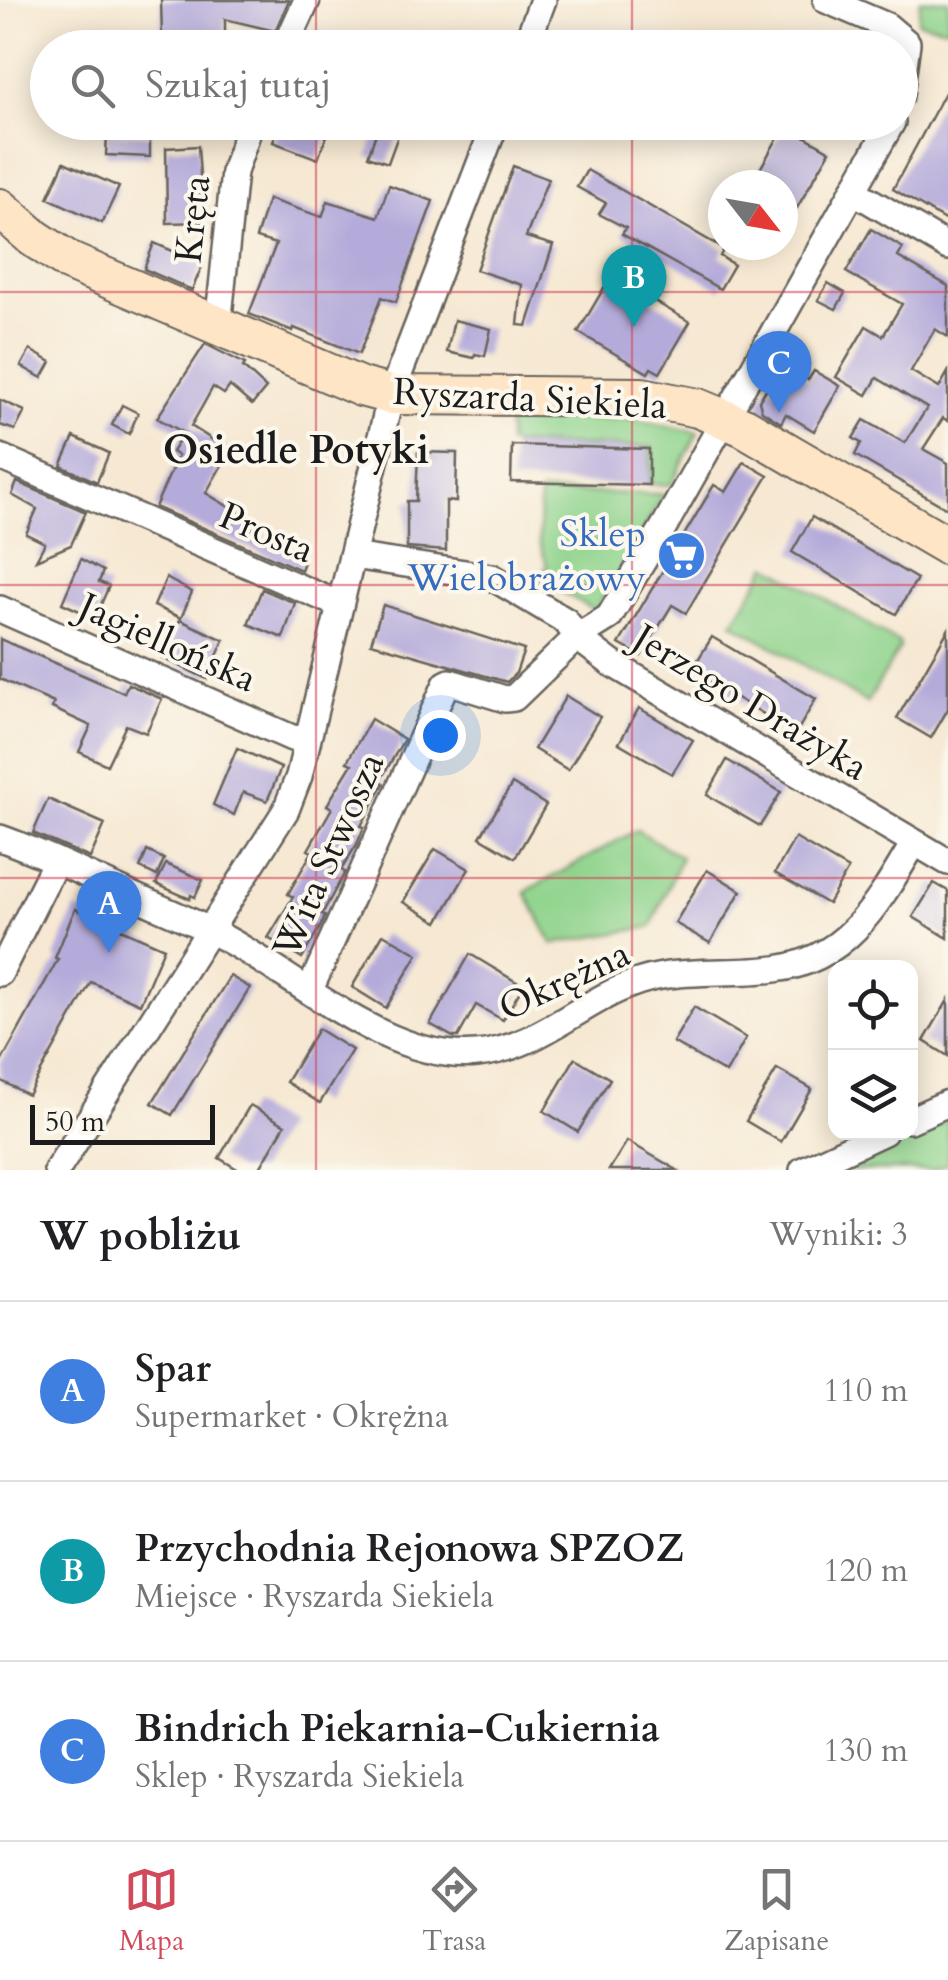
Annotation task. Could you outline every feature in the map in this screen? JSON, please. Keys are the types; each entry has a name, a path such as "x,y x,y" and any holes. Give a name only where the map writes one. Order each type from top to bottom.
{"street":[{"path":"294,30 307,0"},
{"path":"532,30 543,0"},
{"path":"826,0 891,30"},
{"name":"Kręta","path":"218,326 234,172 245,140"},
{"path":"58,1170 200,928 286,810 299,776 391,394 489,140"},
{"name":"Wita Stwosza","path":"310,990 446,684 514,698 577,636 609,616 882,140"},
{"path":"853,191 948,247"},
{"name":"Ryszarda Siekiela","path":"0,208 70,262 361,387 391,394 642,397 698,408 772,443 948,546"},
{"name":"Prosta","path":"0,457 340,605"},
{"name":"Jerzego Drażyka","path":"352,556 492,577 566,621 577,636 611,664 948,862"},
{"name":"Jagiellońska","path":"0,609 292,738 307,740"},
{"name":"Okrężna","path":"0,838 200,928 406,1045 444,1054 500,1052 548,1032 593,1002 630,984 661,976 776,969 829,951 859,928 874,909 914,843"},
{"path":"0,973 56,862"},
{"path":"918,1116 948,1103"},
{"path":"803,1170 867,1140"}],"green space":[{"path":"920,0 948,0 948,28 918,22"},
{"path":"508,417 631,419 698,432 671,485 650,484 651,447 508,444"},
{"path":"540,492 664,494 596,611 539,579 547,565 539,542"},
{"path":"768,565 899,643 867,703 733,623"},
{"path":"637,830 681,857 651,927 553,944 525,892"},
{"path":"948,1119 948,1163 933,1170 839,1170 903,1140 918,1140 918,1133"}],"building":[{"path":"161,0 289,0 275,30 225,19 225,30 162,30"},
{"path":"948,87 948,222 893,189"},
{"path":"107,140 150,140 150,157 106,155"},
{"path":"274,140 325,140 318,159"},
{"path":"374,140 396,140 388,163 368,156"},
{"path":"776,140 811,140 830,151 798,206 798,170 760,170"},
{"path":"198,146 203,222 167,223 166,148"},
{"path":"64,162 119,187 102,223 48,198"},
{"path":"513,166 548,179 526,237 553,245 527,326 518,325 522,285 476,270"},
{"path":"587,170 708,240 708,260 726,260 734,265 720,289 622,234 626,228 599,214 606,203 577,187"},
{"path":"389,185 433,201 396,302 382,297 359,354 249,314 276,244 256,238 268,199 322,217 328,201 378,217"},
{"path":"871,229 903,248 898,257 948,286 948,337 935,329 911,371 939,388 948,372 948,421 943,418 923,449 948,463 948,509 855,455 861,443 853,438 864,420 905,443 927,408 877,378 867,395 836,377 866,326 883,336 902,304 846,272"},
{"path":"154,243 203,264 192,290 144,269"},
{"path":"611,276 690,322 660,373 651,368 648,373 578,332"},
{"path":"828,283 845,293 836,309 818,300"},
{"path":"454,320 491,329 485,356 475,354 474,358 447,352"},
{"path":"205,344 245,364 243,367 266,388 252,405 230,386 224,394 213,387 191,426 230,451 206,493 255,523 249,533 305,559 301,570 155,507 178,456 172,452 184,433 157,418"},
{"path":"30,350 51,362 42,378 21,366"},
{"path":"789,369 808,380 814,371 840,386 814,431 786,414 781,423 762,411 759,401 768,386 777,390"},
{"path":"0,400 25,411 15,430 0,425"},
{"path":"122,405 138,413 129,434 112,425"},
{"path":"74,437 109,453 97,482 61,466"},
{"path":"512,445 649,449 649,485 511,482"},
{"path":"418,452 457,453 456,502 446,501 446,551 407,548 407,501 416,501"},
{"path":"744,462 768,476 686,613 672,605 641,656 619,644 714,485 726,492"},
{"path":"17,482 86,512 71,545 36,560 45,543 26,534 37,509 12,495"},
{"path":"812,517 917,579 896,614 792,552"},
{"path":"81,559 103,571 99,582 109,586 95,618 62,603"},
{"path":"166,578 192,592 181,618 154,606"},
{"path":"262,589 295,603 283,638 248,624"},
{"path":"383,605 524,650 516,673 507,682 371,643"},
{"path":"180,620 224,640 207,679 163,658"},
{"path":"948,630 948,709 931,738 897,718"},
{"path":"712,637 816,699 796,733 691,671"},
{"path":"0,639 124,693 128,684 162,699 146,733 126,725 107,765 79,752 91,726 52,708 54,703 0,679"},
{"path":"566,696 600,717 568,770 534,749"},
{"path":"639,708 693,740 672,774 619,743"},
{"path":"371,719 404,739 380,781 384,783 341,870 345,872 302,958 268,938 293,897 288,894 332,808 327,805 352,764 347,762"},
{"path":"237,748 281,768 267,801 243,792 234,815 213,805"},
{"path":"727,760 781,792 760,826 707,795"},
{"path":"512,784 546,805 515,858 480,837"},
{"path":"48,799 105,824 90,858 33,833"},
{"path":"795,838 848,869 828,904 775,873"},
{"path":"435,849 469,869 438,922 403,902"},
{"path":"147,851 164,859 157,876 140,868"},
{"path":"166,864 203,880 195,897 191,895 190,899 156,884"},
{"path":"707,870 741,891 710,943 675,923"},
{"path":"934,883 948,891 948,938 913,917"},
{"path":"75,909 164,948 140,1004 91,982 28,1095 0,1080 0,1064 58,959 55,958"},
{"path":"383,934 418,954 386,1008 352,987"},
{"path":"470,954 523,986 503,1020 476,1005 458,1037 453,1037 430,1024"},
{"path":"230,976 250,988 172,1115 152,1103"},
{"path":"948,1000 948,1056 924,1041"},
{"path":"694,1007 746,1038 726,1073 673,1042"},
{"path":"318,1029 352,1050 320,1103 286,1082"},
{"path":"575,1058 610,1079 578,1132 544,1111"},
{"path":"777,1069 812,1089 781,1142 746,1121"},
{"path":"250,1105 285,1125 259,1170 239,1170 219,1158"},
{"path":"627,1141 677,1170 609,1170"}],"place":[{"name":"Przychodnia Rejonowa SPZOZ","path":"634,327"},
{"name":"Bindrich Piekarnia-Cukiernia","path":"779,413"},
{"name":"Sklep Wielobrażowy","path":"681,555"},
{"name":"Spar","path":"109,953"}],"district":[{"name":"Osiedle Potyki","path":"296,449"}]}
